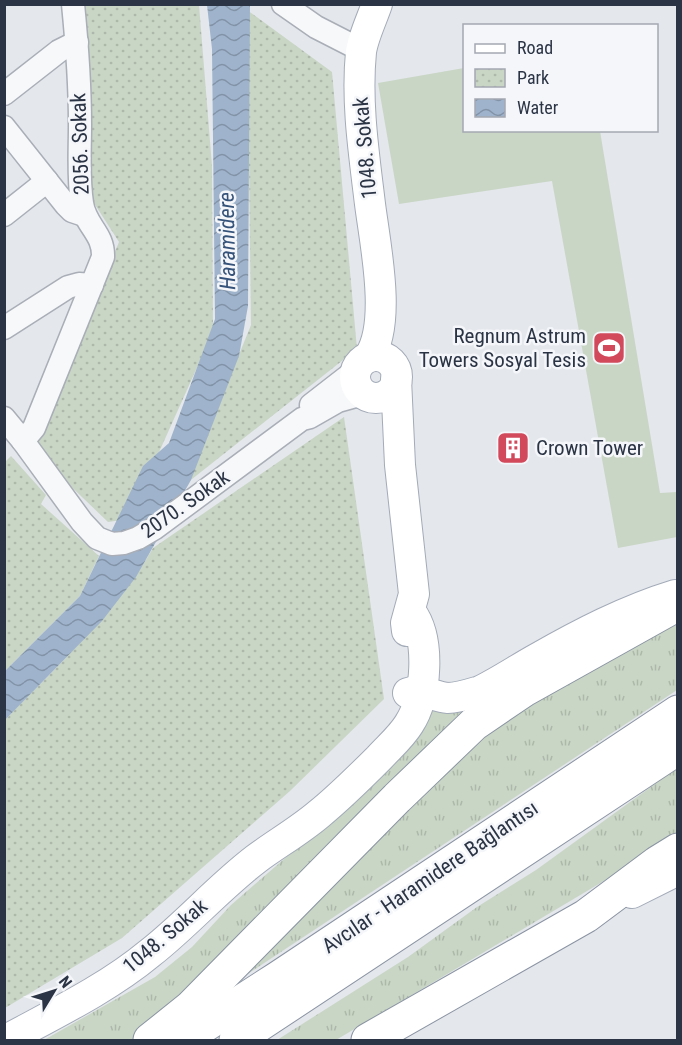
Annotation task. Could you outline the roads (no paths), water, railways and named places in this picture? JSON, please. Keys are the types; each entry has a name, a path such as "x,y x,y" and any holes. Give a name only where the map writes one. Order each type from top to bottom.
{"highway":[{"path":"150,1041 173,1023 222,976 397,798 474,724 524,690 678,604"},
{"name":"Avcılar - Haramidere Bağlantısı","path":"182,1041 678,712"},
{"name":"Avcılar - Haramidere Bağlantısı","path":"236,1041 678,748"},
{"path":"372,1040 586,916 657,862 678,850"}],"main road":[{"name":"1048. Sokak","path":"377,4 361,50 360,90 380,295"},
{"path":"380,295 390,330 396,375 400,465 414,594 411,612 418,622 423,654 415,693 448,698 461,697 480,690 558,647 646,603 678,594"},
{"path":"380,295 377,341 365,380 390,424 400,465"},
{"path":"365,380 378,356 387,359 396,375"},
{"name":"1048. Sokak","path":"6,1041 133,966 256,859 319,815 351,786 408,725 415,693"},
{"path":"586,916 678,870"}],"street":[{"name":"2056. Sokak","path":"23,441 34,428 103,257 103,245 84,214 80,184 77,42 73,4"},
{"path":"283,4 316,27 361,50"},
{"path":"4,94 59,51 77,42"},
{"path":"4,127 72,211 84,214"},
{"path":"4,215 47,181"},
{"path":"4,328 68,287 79,284 92,285"},
{"name":"2070. Sokak","path":"4,418 82,522 97,538 112,544 124,543 155,528 302,419 318,398 365,380"}],"water":[{"name":"Haramidere","path":"207,5 250,5 248,306 239,356 191,480 136,577 102,621 5,720 5,671 80,596 143,466 169,443 215,319 212,49"}],"place":[{"name":"Regnum Astrum Towers Sosyal Tesis","path":"609,348"},
{"name":"Crown Tower","path":"513,448"}]}
